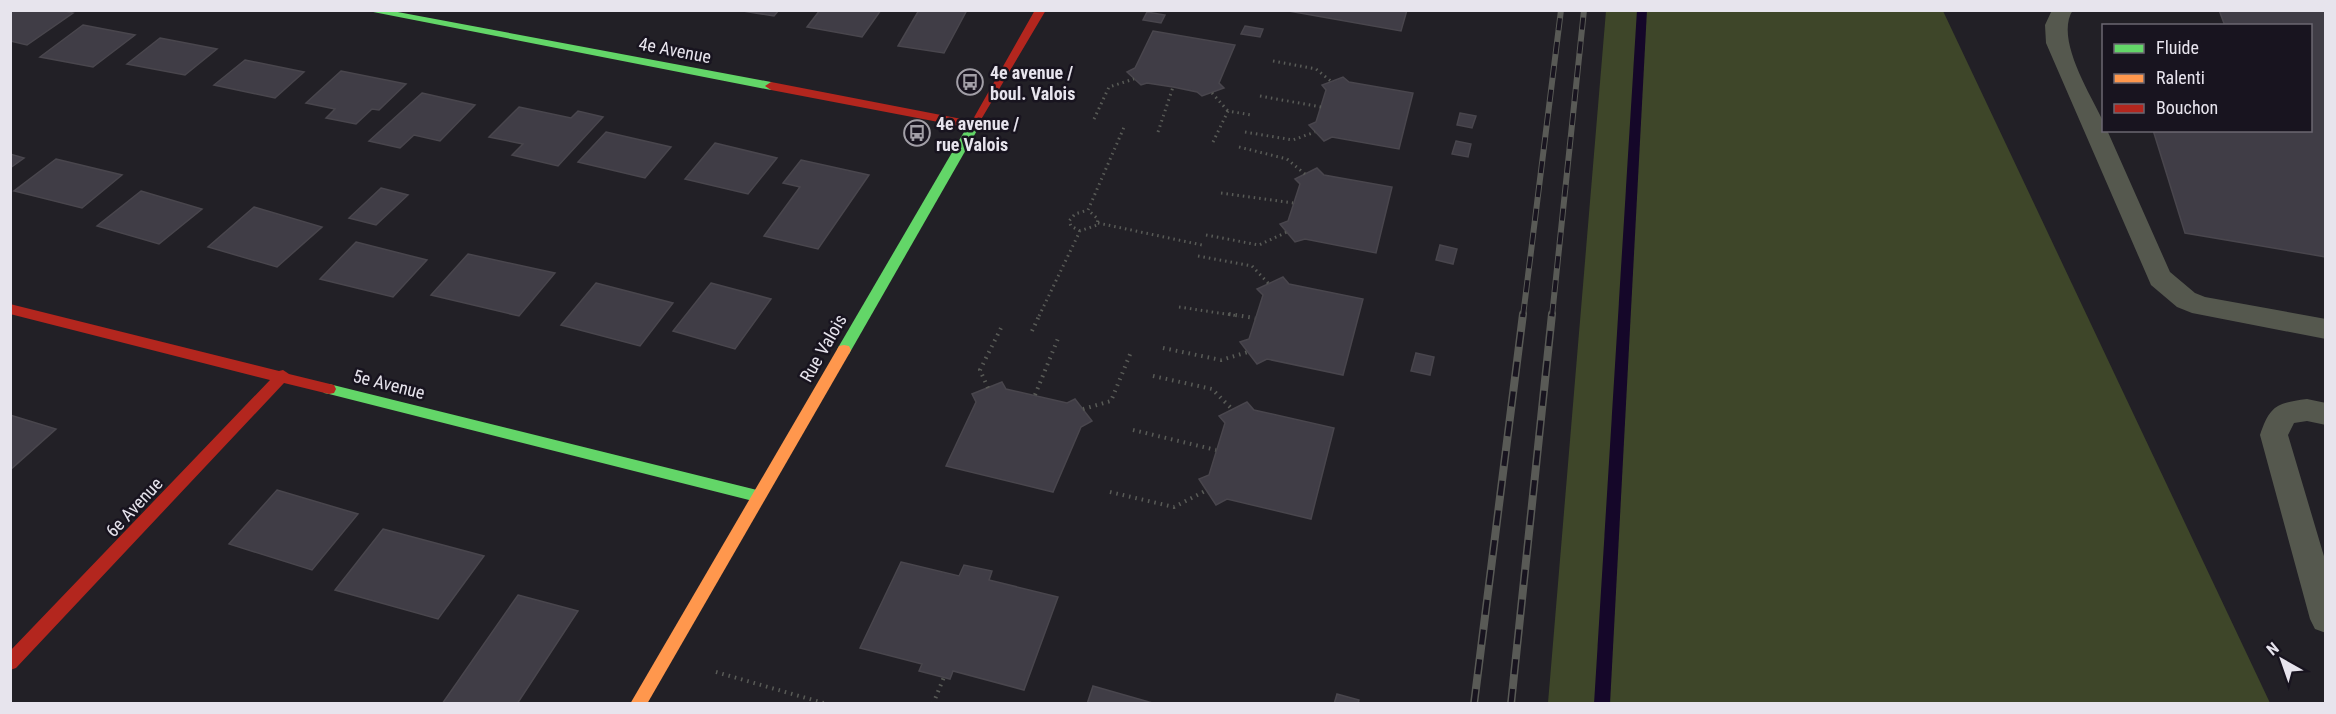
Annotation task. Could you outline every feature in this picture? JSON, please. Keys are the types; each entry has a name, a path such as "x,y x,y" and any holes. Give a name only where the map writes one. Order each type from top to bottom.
{"street":[{"name":"4e Avenue","path":"368,10 975,125"},
{"name":"Rue Valois","path":"638,704 1041,10"},
{"name":"5e Avenue","path":"10,309 283,375 757,496"},
{"name":"6e Avenue","path":"10,663 283,375"}],"lane":[{"path":"2063,10 2058,16 2055,28 2057,43 2160,278 2186,300 2201,306 2325,329"},
{"path":"2325,414 2307,410 2286,413 2278,423 2274,435 2325,619"}],"path":[{"path":"1274,61 1316,69 1332,82"},
{"path":"1094,119 1109,87 1134,79"},
{"path":"1158,132 1173,87"},
{"path":"1212,93 1228,111 1251,116"},
{"path":"1260,96 1321,107"},
{"path":"1214,142 1228,111"},
{"path":"1088,210 1125,125"},
{"path":"1245,132 1293,140 1315,132"},
{"path":"1239,147 1287,159 1305,174"},
{"path":"1221,193 1293,203"},
{"path":"1088,210 1096,216 1098,223"},
{"path":"1088,210 1074,214 1069,221 1071,226 1080,231 1094,228 1098,223"},
{"path":"1098,223 1202,245"},
{"path":"1032,331 1080,231"},
{"path":"1206,235 1259,245 1287,232"},
{"path":"1198,256 1252,266 1269,284"},
{"path":"1179,308 1255,318"},
{"path":"988,388 980,370 1003,324"},
{"path":"1035,395 1059,336"},
{"path":"1163,348 1221,360 1248,352"},
{"path":"1083,409 1111,401 1131,352"},
{"path":"1153,376 1212,389 1233,410"},
{"path":"1133,430 1216,450"},
{"path":"1110,492 1174,507 1207,490"},
{"path":"716,672 827,704"},
{"path":"933,704 944,677"}],"green space":[{"path":"1606,11 1943,11 2270,703 1548,703"}],"building":[{"path":"10,10 61,10 73,13 27,45 10,41"},
{"path":"737,10 779,10 774,16"},
{"path":"820,10 881,10 862,37 807,27"},
{"path":"919,10 967,10 944,53 898,46"},
{"path":"1283,10 1407,10 1401,31"},
{"path":"2219,10 2326,10 2326,257 2185,233 2154,132 2312,132 2312,24 2224,24"},
{"path":"1147,12 1165,15 1161,23 1143,20"},
{"path":"83,25 135,35 93,67 40,57"},
{"path":"1245,26 1263,29 1260,37 1241,34"},
{"path":"1153,31 1235,45 1219,83 1224,88 1202,96 1197,92 1173,87 1147,83 1141,85 1127,72 1135,68"},
{"path":"160,38 217,49 185,75 127,64"},
{"path":"245,60 304,72 275,98 214,85"},
{"path":"341,71 406,84 379,110 372,109 356,124 326,118 335,109 306,103"},
{"path":"1343,77 1349,82 1413,93 1399,149 1332,137 1324,141 1309,125 1316,122 1326,90 1322,85"},
{"path":"422,93 475,105 440,141 414,135 400,148 369,141"},
{"path":"519,107 571,118 578,111 603,117 558,166 512,155 523,144 489,137"},
{"path":"1460,113 1476,116 1472,128 1457,125"},
{"path":"606,132 671,147 645,178 578,162"},
{"path":"1456,141 1471,144 1468,157 1452,154"},
{"path":"715,143 777,158 748,194 685,179"},
{"path":"10,154 24,158 10,168"},
{"path":"56,159 122,175 82,208 14,191"},
{"path":"801,160 869,175 818,249 764,236 800,187 783,183"},
{"path":"1317,168 1324,175 1392,187 1376,253 1305,239 1295,242 1280,224 1288,221 1300,184 1295,179"},
{"path":"381,188 408,195 376,225 349,218"},
{"path":"141,191 202,209 159,244 97,226"},
{"path":"254,207 322,227 277,267 208,247"},
{"path":"356,242 427,260 393,297 320,279"},
{"path":"1440,245 1457,249 1453,264 1436,260"},
{"path":"468,254 555,273 519,316 431,295"},
{"path":"1283,277 1289,284 1363,299 1343,375 1267,359 1257,364 1240,342 1249,339 1263,295 1257,289"},
{"path":"596,283 673,303 640,346 561,325"},
{"path":"711,283 771,299 735,349 673,331"},
{"path":"1416,353 1434,357 1430,375 1411,371"},
{"path":"1002,382 1006,389 1067,403 1075,399 1092,421 1081,427 1053,492 946,466 976,402 972,394"},
{"path":"1247,402 1254,410 1334,428 1311,519 1227,499 1216,505 1199,479 1209,475 1225,423 1219,416"},
{"path":"10,415 56,429 10,470"},
{"path":"277,490 358,514 312,570 229,544"},
{"path":"383,529 484,556 438,619 335,590"},
{"path":"901,562 959,576 964,565 992,571 989,580 1058,597 1024,690 953,671 950,679 919,671 922,664 860,648"},
{"path":"518,595 578,611 517,704 442,704"},
{"path":"1093,686 1156,704 1087,704"},
{"path":"1337,694 1359,700 1358,704 1334,704"}],"waterway":[{"path":"1602,704 1642,10"}],"railway":[{"path":"1523,316 1561,10"},
{"path":"1552,316 1584,10"},
{"path":"1474,704 1523,314"},
{"path":"1511,704 1552,314"}],"traffic: fast":[{"path":"368,10 771,86"},
{"path":"844,350 977,120"},
{"path":"329,389 757,496"}],"traffic: slow":[{"path":"638,704 844,350"}],"traffic: jam":[{"path":"977,120 1041,10"},
{"path":"771,86 975,125"},
{"path":"10,309 329,389"},
{"path":"10,663 283,375"}],"place":[{"name":"4e avenue / boul. Valois","path":"970,82"},
{"name":"4e avenue / rue Valois","path":"917,133"}]}
